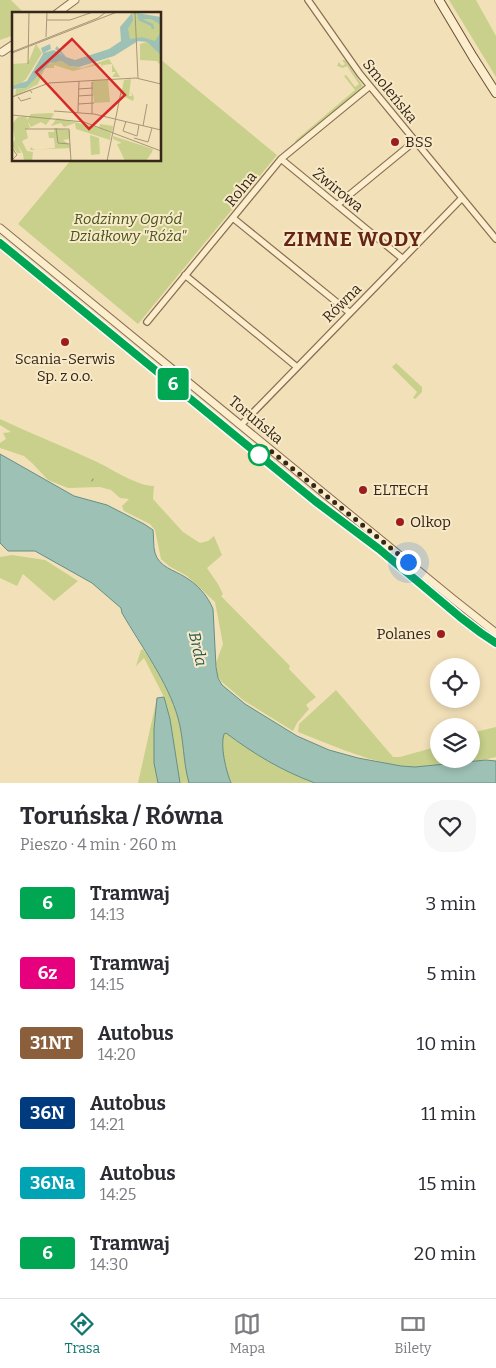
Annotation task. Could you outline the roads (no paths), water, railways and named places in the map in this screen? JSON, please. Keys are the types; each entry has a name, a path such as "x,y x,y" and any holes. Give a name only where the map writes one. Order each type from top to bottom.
{"main road":[{"path":"439,0 472,57 496,93"}],"street":[{"path":"59,12 75,0"},
{"name":"Smoleńska","path":"308,0 370,86 496,238"},
{"path":"2,52 12,45"},
{"name":"Rolna","path":"147,322 281,159 370,86"},
{"path":"337,205 415,141"},
{"name":"Żwirowa","path":"281,159 403,259"},
{"name":"Równa","path":"241,425 462,198"},
{"path":"234,218 350,313"},
{"name":"Toruńska","path":"0,228 496,633"},
{"path":"185,275 297,367"}],"water":[{"name":"Brda","path":"0,454 74,496 107,505 153,530 154,550 160,562 194,583 211,604 213,609 218,678 222,685 245,704 297,736 329,750 358,758 401,766 430,766 430,768 480,768 480,761 496,761 496,783 315,783 269,761 226,733 223,739 223,752 231,783 189,783 180,726 174,705 161,678 122,613 121,608 92,583 35,551 8,551 0,543"},
{"path":"164,697 170,719 180,783 158,783 154,763 154,729 157,698"}],"tram line":[{"name":"6","path":"0,243 315,501 379,549 460,617 496,643"}],"place":[{"name":"BSS","path":"395,142"},
{"name":"Scania-Serwis Sp. z o.o.","path":"65,342"},
{"name":"ELTECH","path":"363,490"},
{"name":"Olkop","path":"400,522"},
{"name":"Polanes","path":"441,634"}],"district":[{"name":"ZIMNE WODY","path":"353,239"}],"park label":[{"name":"Rodzinny Ogród Działkowy \"Róża\"","path":"128,228"}]}
